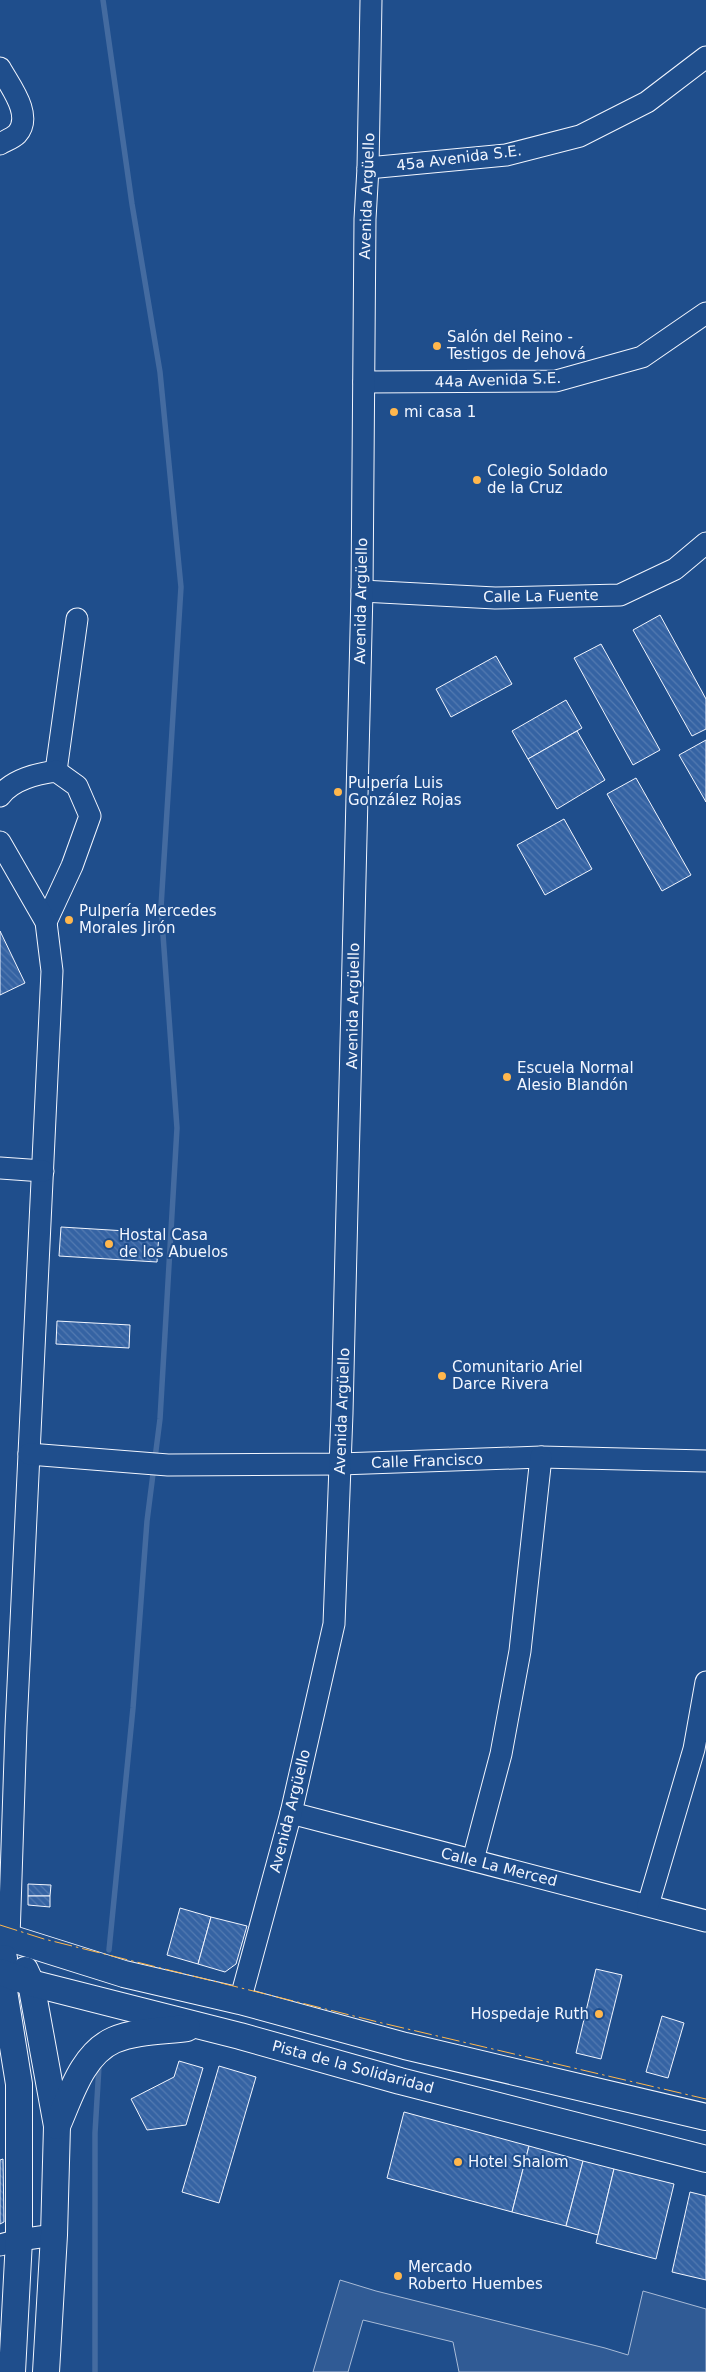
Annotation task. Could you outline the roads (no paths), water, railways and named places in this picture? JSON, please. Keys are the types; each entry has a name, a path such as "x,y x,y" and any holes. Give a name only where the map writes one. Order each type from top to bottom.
{"main road":[{"path":"4,1936 1,1972 19,2084 9,2242 12,2372"},
{"path":"4,1936 31,1983 57,2126 54,2235 46,2372"},
{"path":"4,1936 124,1974 240,2001 405,2046 706,2117"},
{"name":"Pista de la Solidaridad","path":"1,1972 31,1983 200,2026 400,2081 706,2159"},
{"path":"57,2126 77,2080 92,2057 104,2045 127,2036 200,2026"},
{"path":"0,2032 17,2064"}],"street":[{"name":"Avenida Argüello","path":"240,2001 292,1813 334,1624 340,1464 362,591 365,219 368,168 371,0"},
{"name":"45a Avenida S.E.","path":"368,168 506,156 580,136 647,102 706,57"},
{"path":"0,68 21,107 23,122 17,134 0,144"},
{"name":"44a Avenida S.E.","path":"364,382 556,381 642,357 706,313"},
{"name":"Calle La Fuente","path":"362,591 495,598 620,595 674,569 706,543"},
{"path":"56,771 77,619"},
{"path":"0,796 5,788 34,774 56,771 77,786 90,816 72,866 46,922"},
{"path":"0,842 46,922 52,971 29,1454 8,1725 4,1936"},
{"path":"0,1168 43,1171"},
{"name":"Calle Francisco","path":"29,1454 168,1464 340,1464 542,1457 706,1461"},
{"path":"473,1860 501,1754 520,1651 542,1457"},
{"path":"648,1905 694,1749 706,1682"},
{"name":"Calle La Merced","path":"292,1813 706,1921"},
{"path":"9,2242 54,2235"}],"waterway":[{"path":"103,0 132,204 160,372 181,587 161,907 177,1128 160,1419 147,1521 133,1708 109,1950"},
{"path":"95,2372 95,2133 99,2066"}],"place":[{"name":"Salón del Reino - Testigos de Jehová","path":"437,346"},
{"name":"mi casa 1","path":"394,412"},
{"name":"Colegio Soldado de la Cruz","path":"477,480"},
{"name":"Pulpería Luis González Rojas","path":"338,792"},
{"name":"Pulpería Mercedes Morales Jirón","path":"69,920"},
{"name":"Escuela Normal Alesio Blandón","path":"507,1077"},
{"name":"Hostal Casa de los Abuelos","path":"109,1244"},
{"name":"Comunitario Ariel Darce Rivera","path":"442,1376"},
{"name":"Hospedaje Ruth","path":"599,2014"},
{"name":"Hotel Shalom","path":"458,2162"},
{"name":"Mercado Roberto Huembes","path":"398,2276"}]}
